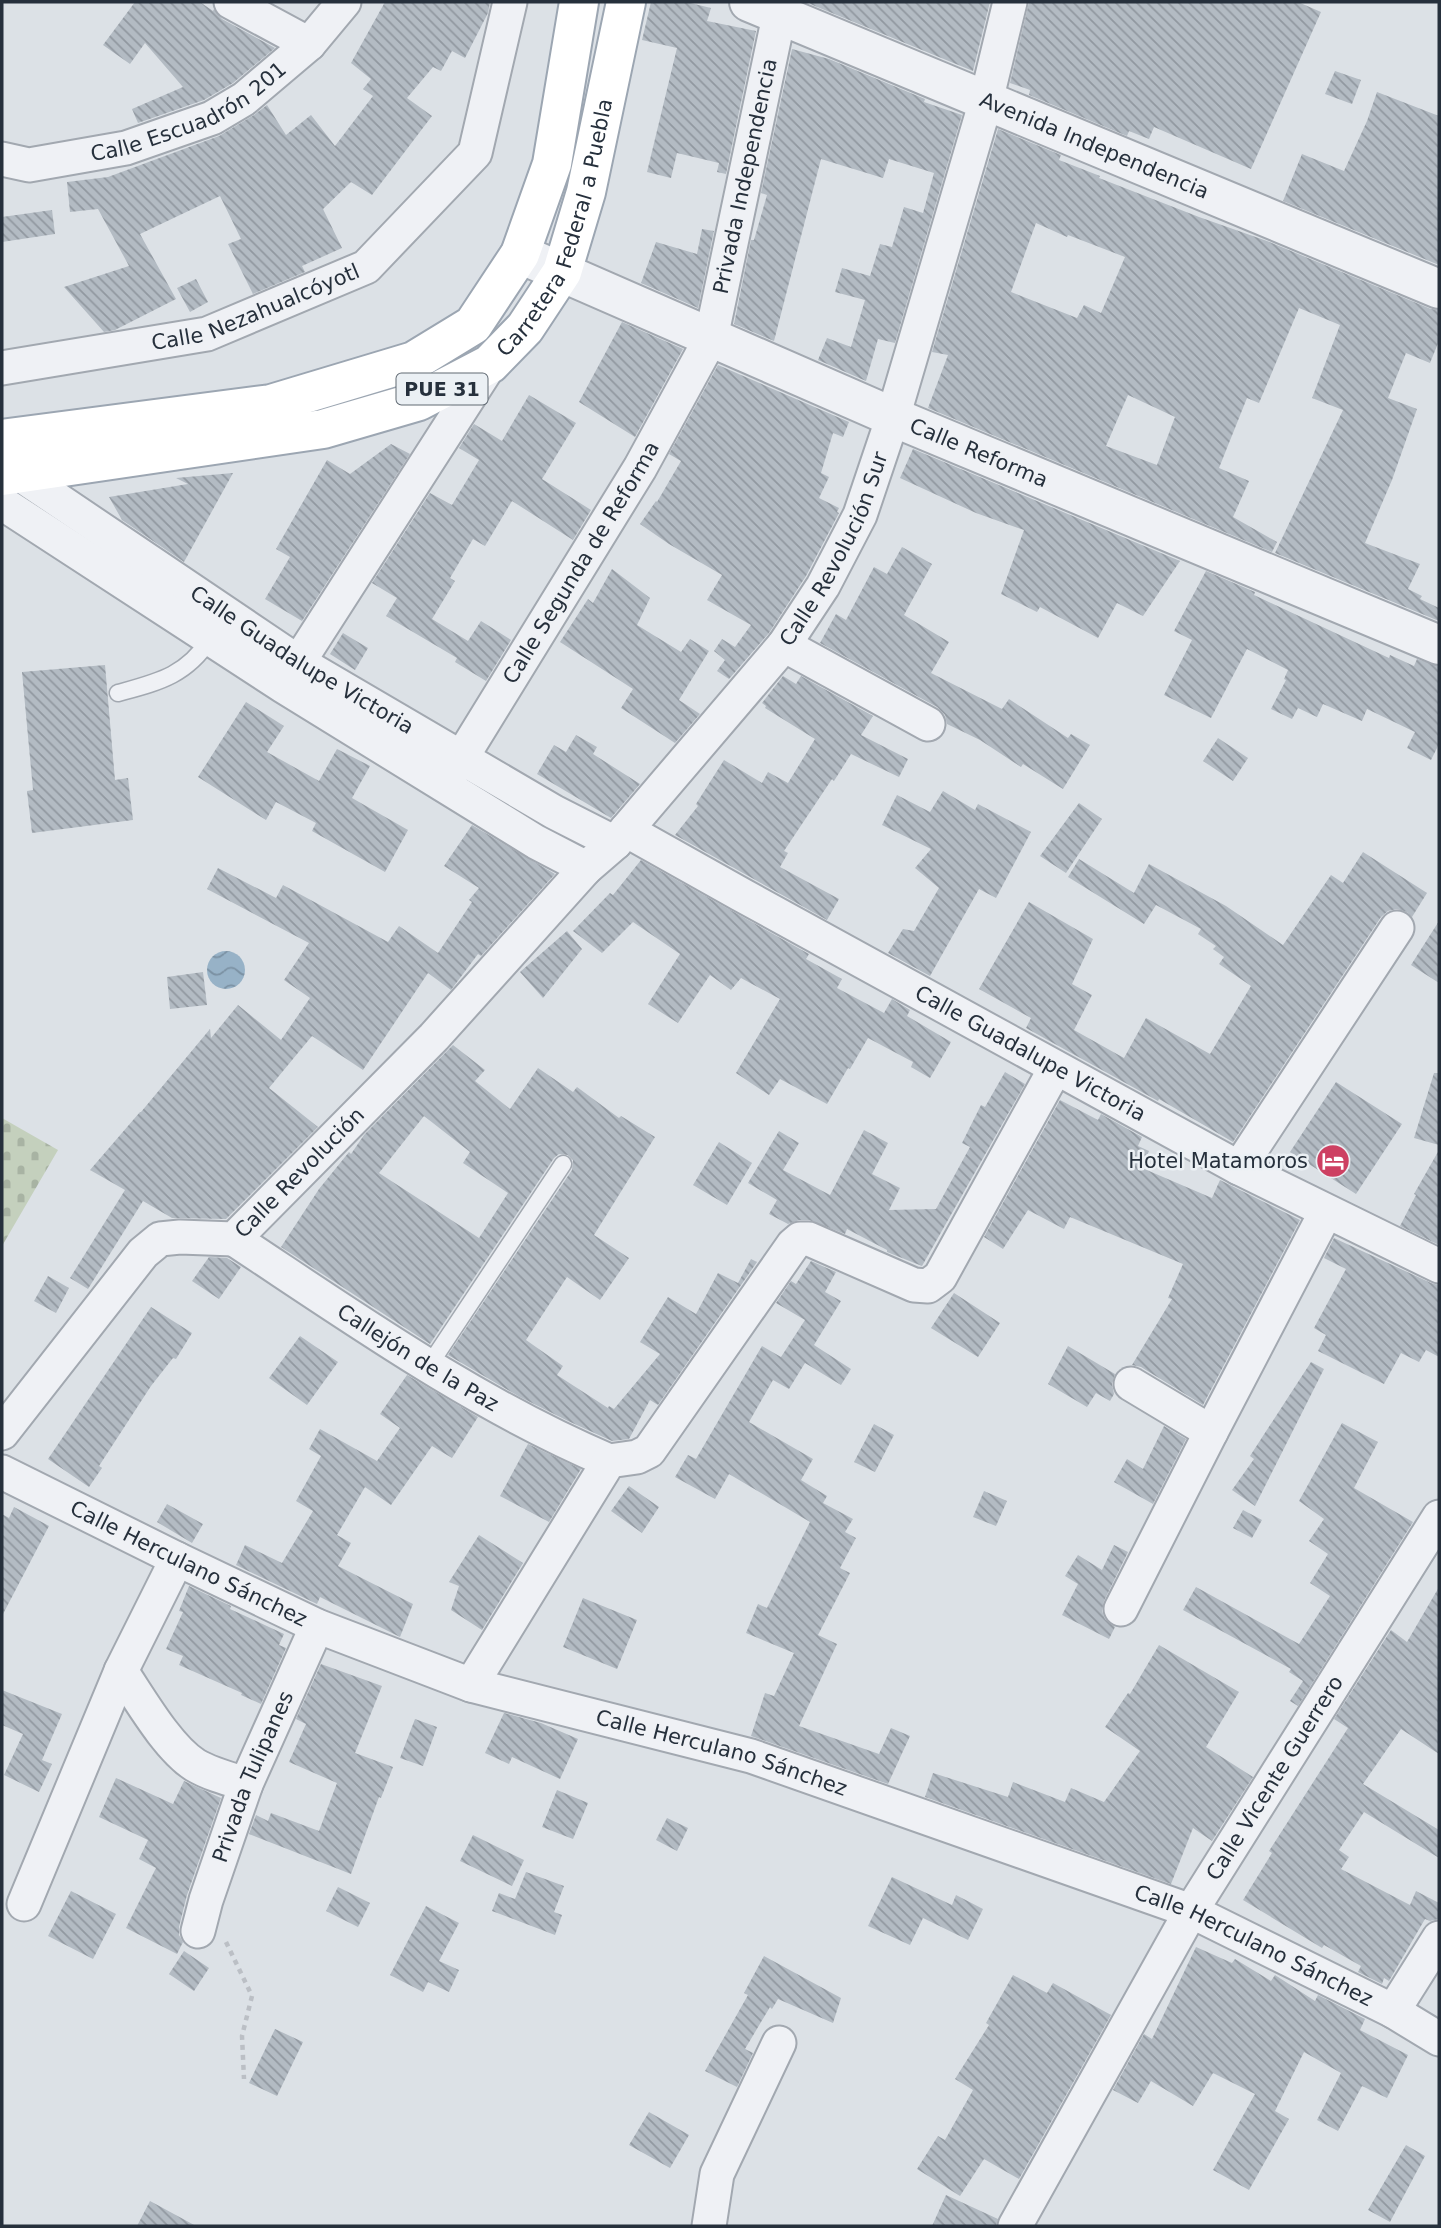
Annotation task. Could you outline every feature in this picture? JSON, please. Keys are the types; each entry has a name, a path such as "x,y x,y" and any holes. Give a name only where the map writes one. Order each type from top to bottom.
{"main road":[{"name":"Carretera Federal a Puebla","path":"6,477 75,447 271,404 414,361 473,325 520,254 552,164 579,2"},
{"name":"Carretera Federal a Puebla","path":"2,439 75,447 323,429 419,401 490,364 525,328 562,272 586,192 626,2"}],"street":[{"path":"230,2 309,44"},
{"name":"Calle Escuadrón 201","path":"2,159 29,165 126,148 212,118 244,99 309,44 344,2"},
{"name":"Calle Nezahualcóyotl","path":"2,368 207,334 366,267 475,153 510,2"},
{"name":"Calle Revolución Sur","path":"586,868 621,836 784,645 822,586 860,515 893,417 986,101 1010,2"},
{"name":"Avenida Independencia","path":"770,6 986,101 1439,289"},
{"name":"Privada Independencia","path":"711,338 770,6"},
{"name":"Calle Reforma","path":"520,254 893,417 1439,645"},
{"name":"Calle Segunda de Reforma","path":"443,784 640,468 711,338"},
{"path":"291,674 490,364"},
{"name":"Calle Guadalupe Victoria","path":"6,477 291,674 443,784 536,842 586,868"},
{"name":"Calle Guadalupe Victoria","path":"6,477 210,639 291,674 462,757 554,812 621,836 1239,1168 1439,1266"},
{"path":"784,645 928,724"},
{"name":"Calle Revolución","path":"2,1433 143,1253 160,1239 234,1239 434,1037 586,868"},
{"path":"1239,1168 1397,928"},
{"path":"471,1685 609,1461 637,1457 649,1451 793,1245 800,1239 809,1239 914,1285 928,1286 940,1277 1055,1069"},
{"path":"1121,1609 1326,1212"},
{"name":"Callejón de la Paz","path":"234,1239 428,1367 559,1439 609,1461"},
{"path":"1131,1384 1211,1432"},
{"name":"Calle Herculano Sánchez","path":"2,1472 317,1626 471,1685 751,1756 1191,1912 1393,2011 1439,2039"},
{"name":"Calle Vicente Guerrero","path":"1015,2226 1191,1912 1439,1517"},
{"path":"24,1904 121,1671 177,1559"},
{"name":"Privada Tulipanes","path":"202,1916 246,1784 317,1626"},
{"path":"121,1671 167,1738 194,1764 246,1784"},
{"path":"1393,2011 1439,1938"},
{"path":"709,2226 717,2174 779,2043"}],"lane":[{"path":"118,693 167,679 200,655 210,639"},
{"path":"428,1367 563,1164"}],"path":[{"path":"202,1916 252,1996 242,2036 244,2079"}],"green space":[{"path":"2,1118 58,1150 2,1246"}],"water":[{"path":"226,951 239,957 245,970 239,983 226,989 213,983 207,970 213,957"}],"building":[{"path":"135,2 200,2 213,11 214,9 222,19 275,48 233,83 204,100 138,123 132,109 183,87 145,43 130,64 103,45"},
{"path":"385,2 490,2 488,13 465,58 452,51 441,71 433,67 407,98 432,116 372,195 351,182 323,209 342,248 302,266 305,272 253,294 228,244 241,239 220,196 140,234 176,299 115,330 104,332 64,287 129,266 98,209 70,212 67,182 108,177 219,136 267,105 286,135 311,115 335,146 373,96 363,89 371,79 351,63"},
{"path":"651,2 686,2 711,8 707,21 756,31 726,174 717,172 719,163 677,153 671,178 647,172 677,48 642,40"},
{"path":"990,2 973,71 810,4"},
{"path":"1029,2 1298,2 1321,12 1251,169 1154,127 1149,139 1129,131 1127,136 1029,95 1030,90 1010,83"},
{"path":"792,49 829,59 925,99 924,102 962,115 895,343 878,339 866,381 818,360 827,338 851,347 865,300 835,292 842,268 870,276 880,244 892,247 904,207 923,213 934,173 889,159 883,178 821,159 774,341 734,324 751,240 754,240 767,195 761,193"},
{"path":"1335,71 1361,80 1352,104 1325,94"},
{"path":"1377,92 1439,116 1439,265 1283,201 1302,154 1344,171"},
{"path":"998,129 1061,155 1059,160 1100,176 1099,178 1439,310 1439,341 1430,363 1406,353 1388,398 1417,409 1392,480 1365,543 1420,564 1408,589 1422,596 1420,599 1439,608 1439,621 1275,553 1343,410 1312,398 1340,325 1299,308 1259,403 1247,398 1219,468 1249,481 1233,517 1277,542 1272,552 928,408 948,355 932,352","holes":["1036,223 1125,257 1101,313 1084,305 1077,318 1011,292","1128,395 1175,417 1157,465 1106,446"]},
{"path":"52,210 55,234 2,242 2,217"},
{"path":"702,229 714,231 698,308 641,283 656,242 697,254"},
{"path":"196,279 208,302 190,312 177,288"},
{"path":"622,322 683,349 635,437 579,402"},
{"path":"718,365 849,422 843,437 833,433 821,473 829,477 819,498 839,508 839,513 806,576 769,633 729,679 717,671 725,660 714,651 722,639 735,647 751,625 707,600 722,575 640,524 657,502 681,461 669,454"},
{"path":"529,395 576,423 542,479 591,510 573,540 512,501 485,546 473,539 450,578 455,581 432,619 468,641 481,621 511,640 486,681 455,662 457,658 386,616 397,598 372,583 430,493 452,505 479,460 459,448 474,424 502,441"},
{"path":"391,444 410,454 302,621 265,599 290,557 276,549 327,460 350,474"},
{"path":"913,449 1180,561 1143,616 1117,603 1098,638 1040,607 1037,612 1001,594 1024,530 976,513 900,478"},
{"path":"233,473 184,562 122,520 109,497 188,484 176,478"},
{"path":"902,547 932,564 904,615 949,642 931,673 1002,709 1009,699 1068,738 1071,734 1090,745 1063,789 1023,764 1021,767 980,740 947,724 945,715 937,707 820,643 836,614 846,620 874,567 887,574"},
{"path":"612,569 650,598 637,625 681,652 690,639 709,651 679,700 700,714 675,743 621,708 633,689 560,642 588,599 593,603"},
{"path":"1206,571 1389,658 1390,655 1414,666 1417,659 1439,666 1439,744 1431,760 1407,748 1415,732 1367,709 1362,721 1323,704 1317,717 1298,708 1292,719 1271,709 1286,680 1284,679 1288,670 1247,649 1211,718 1164,695 1192,640 1174,631"},
{"path":"343,633 368,648 355,670 330,654"},
{"path":"105,665 115,780 128,778 133,820 32,833 27,791 33,790 22,672"},
{"path":"783,676 796,684 801,676 873,716 861,735 908,759 899,777 851,754 784,851 788,853 780,867 839,899 827,920 675,835 698,806 696,804 724,760 762,783 768,772 788,783 815,739 765,708 762,703"},
{"path":"246,702 284,726 267,752 319,781 337,749 370,766 352,798 408,830 385,872 312,831 316,823 276,802 266,820 198,777"},
{"path":"576,735 597,747 593,754 640,784 611,818 537,774 554,745 566,752"},
{"path":"1218,738 1248,758 1233,781 1203,761"},
{"path":"943,791 975,810 978,804 1031,832 996,898 979,889 930,976 888,953 903,929 914,931 939,888 915,868 931,849 882,825 897,795 930,812"},
{"path":"1079,803 1102,819 1066,873 1040,856"},
{"path":"472,825 555,874 481,956 478,954 451,990 428,973 363,1070 312,1036 269,1088 318,1127 226,1219 172,1218 143,1201 88,1289 70,1278 125,1190 90,1170 210,1029 211,1038 238,1005 281,1040 310,998 284,980 309,943 207,889 218,868 276,898 283,885 388,942 399,926 438,953 479,888 444,866"},
{"path":"1363,852 1427,893 1412,917 1397,909 1388,911 1381,917 1233,1142 1026,1028 1031,1018 979,989 1029,902 1093,939 1072,984 1092,995 1074,1030 1124,1058 1146,1018 1210,1054 1251,986 1219,964 1224,957 1213,949 1216,946 1198,934 1201,929 1156,905 1144,924 1068,877 1079,859 1134,893 1149,864 1226,906 1283,945 1331,875 1343,883"},
{"path":"641,860 809,954 806,959 842,979 837,988 884,1013 892,999 910,1010 907,1016 951,1042 930,1078 911,1067 913,1062 868,1038 827,1104 780,1079 769,1095 736,1073 780,999 741,978 731,990 710,975 678,1023 648,1004 680,954 633,922 602,953 573,931 610,893 613,895"},
{"path":"1439,921 1439,983 1411,965"},
{"path":"567,931 582,949 543,998 520,972"},
{"path":"203,972 207,1005 170,1009 167,977"},
{"path":"453,1045 485,1070 475,1081 510,1109 538,1068 573,1092 577,1087 619,1118 621,1116 655,1137 594,1235 629,1258 600,1300 567,1277 526,1340 563,1366 557,1375 608,1408 609,1406 614,1409 660,1354 640,1342 668,1297 696,1314 718,1273 738,1283 751,1259 757,1262 658,1405 650,1400 629,1439 612,1441 520,1397 448,1355 572,1170 573,1160 568,1155 559,1154 554,1158 430,1344 281,1247 319,1189 349,1152 351,1154 364,1135","holes":["424,1116 470,1152 463,1163 508,1193 479,1238 379,1173"]},
{"path":"1005,1072 1025,1084 922,1266 887,1252 847,1229 845,1234 809,1220 788,1224 769,1214 777,1200 748,1183 779,1131 799,1143 783,1170 830,1195 864,1130 888,1143 872,1174 900,1188 889,1210 936,1209 970,1147 962,1143 981,1105 985,1107"},
{"path":"1434,1073 1439,1073 1439,1145 1414,1138"},
{"path":"1336,1082 1402,1124 1356,1194 1290,1152"},
{"path":"1060,1100 1098,1120 1101,1114 1142,1137 1138,1146 1149,1151 1142,1168 1212,1198 1220,1180 1300,1220 1203,1405 1141,1367 1132,1365 1172,1299 1168,1298 1183,1264 1070,1217 1064,1229 1028,1210 1003,1249 984,1237"},
{"path":"719,1142 752,1163 727,1205 693,1185"},
{"path":"1439,1150 1439,1245 1400,1226 1416,1195 1414,1194"},
{"path":"1334,1238 1439,1285 1439,1357 1426,1350 1419,1362 1401,1353 1384,1384 1318,1351 1326,1335 1314,1328 1346,1269 1324,1258"},
{"path":"209,1257 227,1258 241,1267 219,1299 192,1281"},
{"path":"811,1261 836,1272 825,1292 841,1301 814,1345 851,1369 841,1385 805,1363 789,1389 773,1380 749,1422 813,1459 801,1480 827,1496 823,1503 853,1519 845,1532 856,1538 840,1568 850,1573 818,1635 837,1644 799,1726 879,1754 891,1728 910,1736 888,1784 751,1736 765,1693 774,1696 794,1653 746,1633 758,1604 767,1608 810,1522 729,1474 715,1499 675,1477 688,1455 696,1459 762,1346 781,1357 805,1320 776,1303 791,1281 796,1284"},
{"path":"48,1276 69,1288 56,1313 34,1301"},
{"path":"954,1293 1000,1323 978,1357 931,1328"},
{"path":"151,1307 192,1333 176,1359 173,1358 151,1386 99,1466 102,1468 89,1487 48,1459"},
{"path":"300,1336 338,1362 307,1405 269,1378"},
{"path":"1068,1346 1115,1374 1112,1384 1114,1394 1110,1401 1096,1393 1087,1407 1048,1384"},
{"path":"1311,1362 1324,1369 1255,1506 1232,1490 1254,1459 1250,1456"},
{"path":"407,1375 478,1417 452,1458 432,1446 391,1505 365,1487 337,1535 351,1543 338,1566 413,1604 400,1637 320,1597 317,1604 236,1565 245,1545 282,1563 313,1511 296,1501 321,1456 309,1449 320,1429 377,1461 400,1428 380,1414"},
{"path":"1342,1423 1378,1442 1354,1488 1413,1522 1298,1706 1290,1701 1303,1681 1289,1672 1291,1669 1183,1610 1196,1587 1299,1644 1330,1596 1310,1583 1328,1554 1309,1541 1324,1519 1299,1501"},
{"path":"874,1424 894,1435 875,1472 854,1462"},
{"path":"1164,1426 1186,1439 1153,1504 1114,1482 1127,1459 1143,1469"},
{"path":"528,1444 581,1469 549,1522 500,1496"},
{"path":"629,1486 659,1507 642,1533 611,1511"},
{"path":"984,1491 1007,1501 996,1526 973,1517"},
{"path":"167,1504 203,1524 192,1543 157,1522"},
{"path":"14,1507 49,1526 2,1616 2,1514 9,1518"},
{"path":"1243,1510 1262,1520 1252,1538 1233,1528"},
{"path":"479,1535 523,1563 482,1630 451,1610 459,1586 449,1582"},
{"path":"1114,1545 1128,1552 1104,1601 1102,1611 1105,1619 1115,1627 1109,1639 1062,1615 1078,1584 1065,1576 1078,1555 1102,1570"},
{"path":"189,1586 284,1634 279,1645 286,1648 261,1704 179,1665 183,1656 166,1649 183,1612 179,1611"},
{"path":"1439,1587 1439,1754 1401,1729 1363,1784 1439,1830 1439,1858 1364,1812 1339,1850 1349,1857 1341,1869 1410,1905 1416,1891 1439,1903 1439,1919 1425,1919 1389,1981 1384,1978 1382,1984 1358,1972 1361,1966 1324,1945 1322,1948 1243,1900 1272,1853 1269,1851 1348,1728 1334,1719 1391,1630 1407,1642"},
{"path":"583,1598 637,1620 617,1669 563,1647"},
{"path":"1159,1645 1239,1692 1206,1747 1253,1777 1212,1841 1193,1828 1171,1884 925,1797 933,1773 1008,1797 1013,1782 1065,1802 1071,1788 1104,1802 1140,1751 1105,1727 1128,1693 1130,1694"},
{"path":"321,1664 382,1686 355,1753 393,1767 351,1874 249,1834 256,1815 268,1821 271,1813 319,1831 337,1783 289,1762 306,1724 296,1719"},
{"path":"2,1690 62,1714 42,1760 52,1764 39,1792 4,1775 23,1734 2,1725"},
{"path":"504,1713 541,1723 578,1739 560,1779 512,1757 509,1764 485,1753"},
{"path":"415,1719 437,1727 423,1766 400,1758"},
{"path":"116,1778 173,1804 184,1781 221,1798 187,1895 179,1927 183,1942 177,1954 126,1928 156,1868 139,1859 148,1840 99,1817"},
{"path":"557,1790 588,1803 573,1839 542,1827"},
{"path":"667,1818 688,1828 677,1851 656,1840"},
{"path":"473,1835 524,1860 512,1886 460,1861"},
{"path":"526,1872 564,1886 554,1912 562,1915 555,1935 492,1911 499,1893 515,1899"},
{"path":"892,1877 952,1905 956,1895 983,1909 968,1940 923,1918 910,1945 868,1926"},
{"path":"338,1887 370,1903 358,1927 326,1911"},
{"path":"71,1891 116,1914 93,1959 48,1936"},
{"path":"426,1906 459,1923 439,1961 459,1970 449,1992 428,1982 423,1992 390,1975"},
{"path":"1196,1947 1232,1963 1235,1959 1271,1981 1275,1975 1315,2001 1318,1995 1365,2019 1360,2030 1408,2055 1387,2098 1362,2086 1338,2131 1317,2120 1341,2073 1304,2052 1275,2111 1289,2119 1249,2190 1213,2170 1255,2094 1213,2073 1193,2106 1151,2081 1138,2103 1113,2090 1144,2034 1152,2039"},
{"path":"184,1951 209,1968 194,1991 169,1974"},
{"path":"764,1956 841,1998 833,2023 778,1999 772,2009 770,2007 745,2049 753,2053 737,2087 705,2071 748,1995 744,1993"},
{"path":"1013,1975 1047,1993 1053,1983 1111,2015 1019,2179 984,2159 960,2196 917,2169 938,2136 945,2140 973,2090 955,2079 989,2025 986,2023"},
{"path":"275,2029 303,2042 277,2096 249,2083"},
{"path":"649,2112 689,2135 670,2168 629,2145"},
{"path":"1406,2145 1425,2156 1390,2222 1368,2210"},
{"path":"946,2195 998,2219 996,2226 932,2226"},
{"path":"150,2201 196,2226 137,2226"}],"place":[{"name":"Hotel Matamoros","path":"1333,1161"}]}
